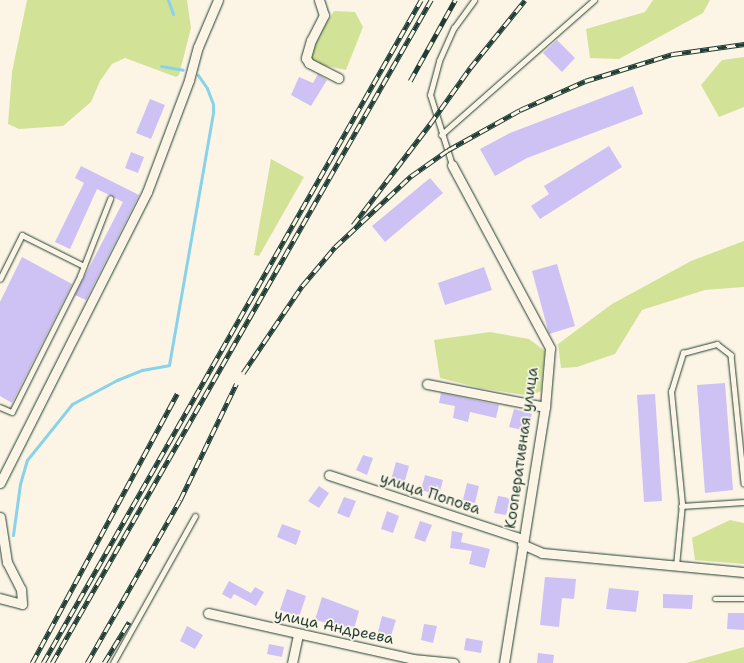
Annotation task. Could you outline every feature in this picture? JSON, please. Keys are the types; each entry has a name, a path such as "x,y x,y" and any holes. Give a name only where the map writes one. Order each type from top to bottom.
{"street":[{"path":"0,483 147,192 189,80 198,47 218,0"},
{"path":"319,0 324,15 311,40 306,58 309,63 338,78"},
{"name":"Кооперативная улица","path":"452,165 550,348 546,407 504,663"},
{"path":"427,384 546,407"},
{"name":"улица Попова","path":"328,475 523,542 542,553 744,572"},
{"path":"0,517 2,520 7,562 21,589 22,604 0,598"},
{"name":"улица Андреева","path":"208,613 412,661 454,663"},
{"path":"292,663 298,634"}],"lane":[{"path":"452,165 430,95 439,61 454,28 474,0"},
{"path":"441,134 594,0"},
{"path":"0,406 12,412 84,266 110,199"},
{"path":"0,279 22,235 84,266"},
{"path":"676,566 682,506 671,392 684,353 717,344 731,355 744,484"},
{"path":"682,506 744,502"},
{"path":"113,663 195,516"},
{"path":"715,599 744,599"}],"green space":[{"path":"27,0 187,0 191,28 179,75 176,77 125,58 112,64 100,81 91,102 63,126 19,129 8,124 12,72"},
{"path":"653,0 710,0 703,13 619,59 590,58 586,29 645,12"},
{"path":"334,11 355,12 363,27 346,70 322,65 310,58 320,33"},
{"path":"744,57 744,107 719,117 701,85 722,60"},
{"path":"271,159 304,177 259,256 254,255"},
{"path":"744,241 744,287 705,290 642,310 615,354 577,367 561,368 558,344 612,304 691,261"},
{"path":"490,332 529,339 545,351 541,391 531,396 480,388 440,378 434,340"},
{"path":"730,520 744,523 744,564 695,560 692,538"},
{"path":"744,647 744,663 687,663 704,658"}],"building":[{"path":"557,40 575,58 562,72 543,53"},
{"path":"318,74 327,80 311,106 291,95 299,77 313,83"},
{"path":"633,86 643,114 527,158 495,176 480,149 510,133"},
{"path":"150,99 165,105 151,139 136,133"},
{"path":"609,146 622,167 540,219 531,206 549,194 544,186"},
{"path":"131,152 144,157 138,173 125,168"},
{"path":"81,166 139,195 86,300 75,295 123,202 97,189 70,249 55,242 84,183 75,178"},
{"path":"430,178 443,193 385,242 372,226"},
{"path":"22,257 72,284 12,403 0,396 0,302"},
{"path":"557,264 575,326 549,334 532,271"},
{"path":"484,267 492,290 445,305 438,283"},
{"path":"725,383 733,490 705,493 697,385"},
{"path":"441,393 499,405 496,418 470,412 468,422 453,418 455,406 439,403"},
{"path":"655,394 662,501 644,502 637,395"},
{"path":"514,409 532,414 527,431 509,427"},
{"path":"363,455 373,458 367,475 356,470"},
{"path":"396,462 409,466 404,484 391,480"},
{"path":"425,475 443,480 439,495 421,490"},
{"path":"467,483 479,486 475,503 463,500"},
{"path":"319,486 329,493 319,508 308,501"},
{"path":"498,496 510,498 506,515 494,513"},
{"path":"344,497 356,501 349,518 337,513"},
{"path":"387,511 399,516 393,533 381,529"},
{"path":"420,521 432,525 425,542 414,538"},
{"path":"282,524 301,531 296,545 277,537"},
{"path":"452,531 463,533 461,542 490,549 485,568 469,564 472,551 450,548"},
{"path":"545,577 576,579 574,599 562,598 559,627 540,625"},
{"path":"229,581 251,593 255,587 264,592 256,606 234,594 231,599 222,594"},
{"path":"609,588 639,591 636,612 606,609"},
{"path":"287,589 306,596 299,617 280,610"},
{"path":"663,594 693,595 692,609 663,608"},
{"path":"322,597 359,611 354,629 315,620"},
{"path":"728,613 744,613 744,630 727,629"},
{"path":"382,616 396,620 390,639 377,636"},
{"path":"424,624 437,626 433,643 421,640"},
{"path":"187,626 203,635 195,649 180,641"},
{"path":"466,638 483,641 481,653 464,650"},
{"path":"269,644 284,647 282,657 267,654"},
{"path":"538,653 554,655 553,663 537,663"}],"waterway":[{"path":"168,0 173,14"},
{"path":"161,66 183,70"},
{"path":"13,535 20,484 27,460 72,404 117,380 142,370 169,365 213,112 213,104 207,88 198,75"}],"railway":[{"path":"43,663 421,0"},
{"path":"52,663 431,0"},
{"path":"410,81 455,0"},
{"path":"353,225 430,124 470,68 525,0"},
{"path":"243,373 302,286 335,247 411,176 448,150 520,110 585,81 673,54 744,44"},
{"path":"87,663 180,500 236,384"},
{"path":"32,663 177,394"},
{"path":"104,663 129,622"}]}
